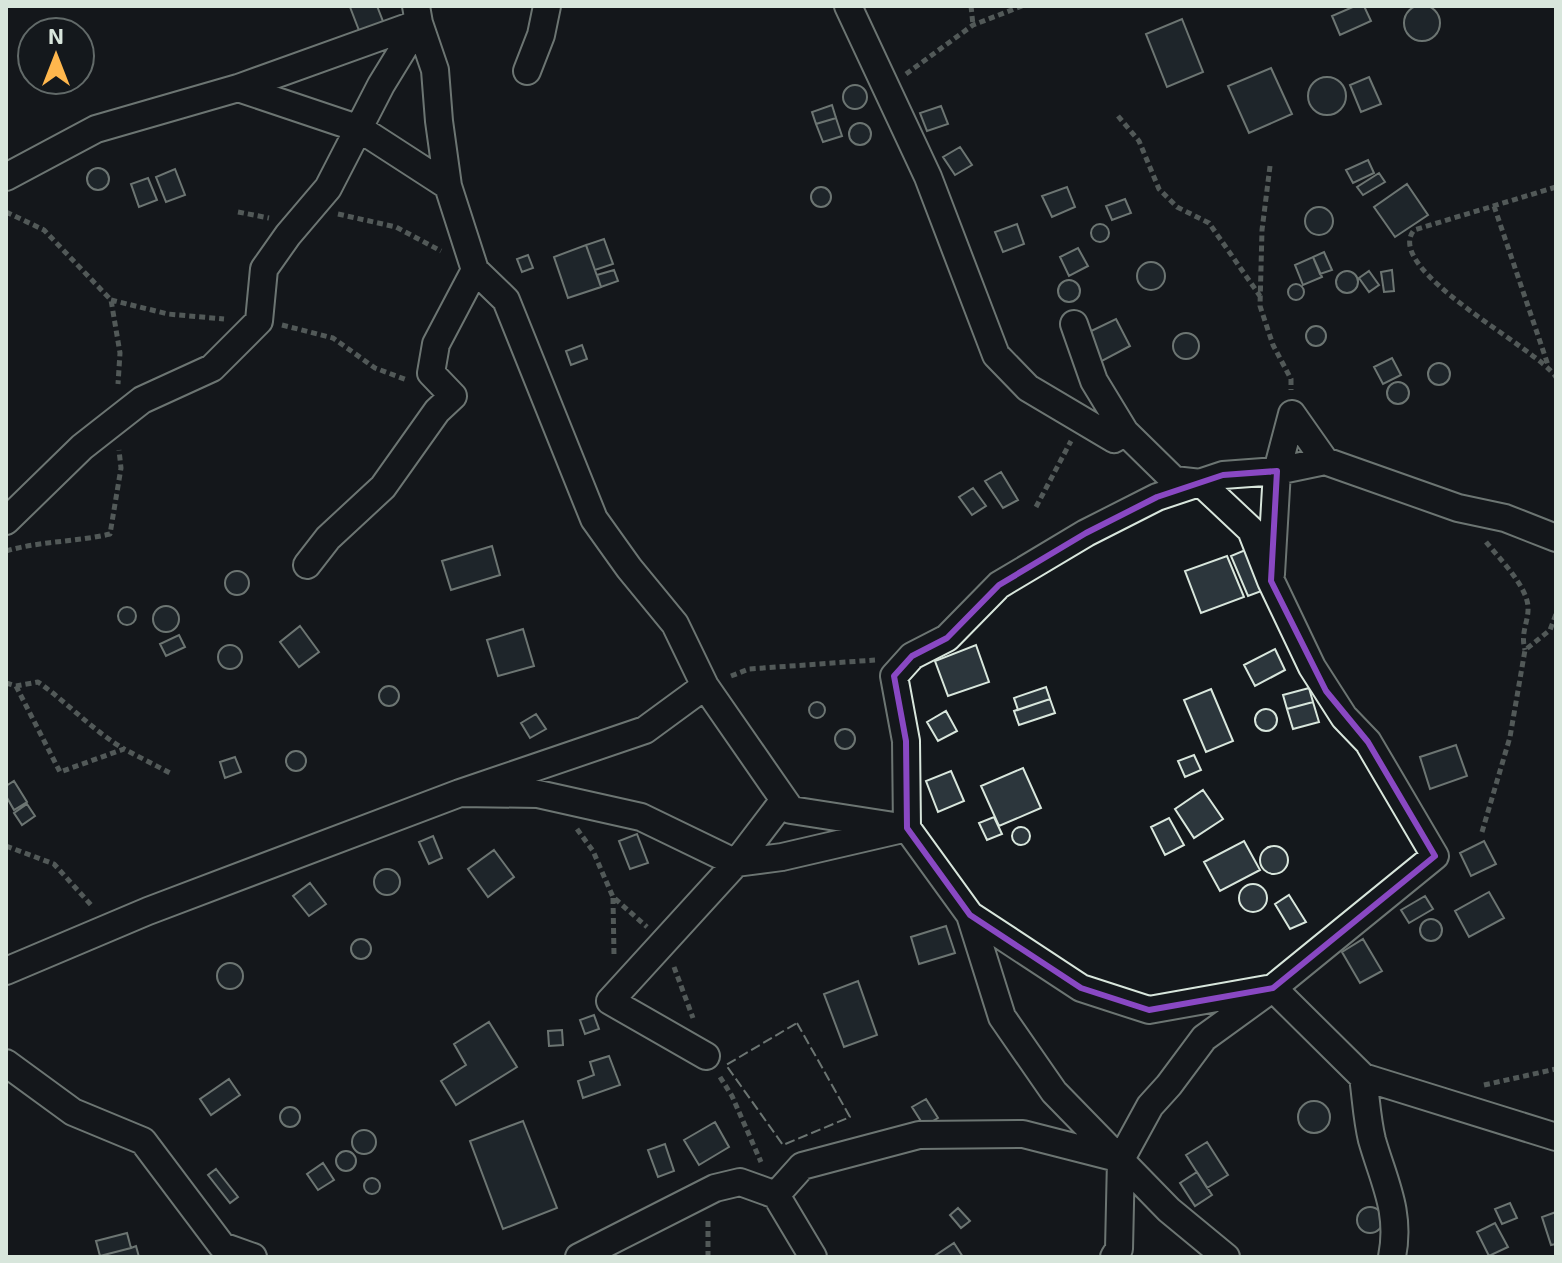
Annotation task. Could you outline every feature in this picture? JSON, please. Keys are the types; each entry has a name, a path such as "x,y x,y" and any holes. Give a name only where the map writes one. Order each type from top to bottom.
{"street":[{"path":"527,71 541,35 547,6"},
{"path":"848,6 928,177 996,355 1028,388 1114,439 1125,432"},
{"path":"6,177 96,129 238,88 418,15"},
{"path":"6,521 82,447 116,420 142,400 212,368 259,321 264,269 328,188 418,15"},
{"path":"418,15 435,70 448,186 475,270 506,300 594,519 675,624 705,686 791,810 907,828"},
{"path":"238,88 360,129 448,186"},
{"path":"307,565 328,538 383,487 437,411 453,396 431,373 436,344 475,270"},
{"path":"1074,324 1094,381 1125,432 1174,480 1201,483 1251,530 1271,581 1312,667 1344,717 1368,742 1435,856 1273,988 1204,1038 1150,1106 1121,1159 1116,1254"},
{"path":"1292,414 1325,461"},
{"path":"1271,581 1277,471 1292,414"},
{"path":"1226,1257 1169,1210 1054,1092 1002,1017 970,915 907,828 906,741 894,676 912,656 947,638 999,585 1086,533 1157,497 1223,475 1277,471 1325,461 1458,508 1505,518 1556,538"},
{"path":"6,971 148,911 460,793 645,730 705,686"},
{"path":"460,793 538,794 641,817 736,863 782,857 907,828"},
{"path":"706,1056 610,1001 736,863 784,800"},
{"path":"970,915 1081,988 1149,1010 1273,988"},
{"path":"1273,988 1363,1077 1556,1137"},
{"path":"6,1063 73,1112 143,1141 222,1246 253,1257"},
{"path":"1363,1077 1372,1138 1389,1187 1397,1234 1392,1257"},
{"path":"776,1195 802,1166 919,1135 1023,1134 1121,1159"},
{"path":"579,1257 715,1188 740,1182 776,1195 813,1257"}],"path":[{"path":"971,6 973,25"},
{"path":"884,86 896,81 973,25 1022,6"},
{"path":"1118,116 1139,141 1159,189 1177,207 1209,223 1260,297"},
{"path":"1270,166 1262,230 1260,306 1273,345 1291,379 1292,414"},
{"path":"1548,366 1486,323 1419,268 1408,247 1414,230 1556,187"},
{"path":"1494,206 1548,366 1556,377"},
{"path":"6,212 44,230 111,300 168,314 259,321 333,338 375,368 453,396"},
{"path":"238,212 271,218 307,212 347,215 396,227 475,270"},
{"path":"6,551 33,543 80,541 110,534 121,468 116,420 120,353 111,300"},
{"path":"1458,508 1517,580 1528,606 1521,638 1525,650 1510,737 1482,832"},
{"path":"1525,650 1550,630 1556,614"},
{"path":"705,686 749,669 912,656"},
{"path":"6,683 16,686 38,682 64,700 99,734 170,773"},
{"path":"16,686 60,772 124,749"},
{"path":"576,827 593,851 613,897 615,948 610,1001"},
{"path":"6,846 54,864 111,928"},
{"path":"613,897 663,941 685,992 706,1056 732,1096 776,1195"},
{"path":"1429,1098 1556,1069"}],"highlighted area":[{"path":"1277,471 1271,581 1326,691 1368,742 1435,856 1273,988 1149,1010 1081,988 970,915 907,828 906,741 894,676 912,656 947,638 999,585 1086,533 1157,497 1223,475"}],"building":[{"path":"1422,5 1435,10 1440,23 1435,36 1422,41 1409,36 1404,23 1409,10"},
{"path":"377,6 384,24 360,33 350,7"},
{"path":"1355,6 1364,6 1371,21 1340,35 1332,16"},
{"path":"1182,19 1203,72 1167,87 1146,34"},
{"path":"1271,68 1292,114 1249,133 1228,86"},
{"path":"1327,77 1340,83 1346,96 1340,109 1327,115 1314,109 1308,96 1314,83"},
{"path":"1369,77 1381,104 1361,112 1350,85"},
{"path":"855,85 863,89 867,97 863,105 855,109 847,105 843,97 847,89"},
{"path":"832,105 836,118 816,124 812,112"},
{"path":"941,106 948,124 927,131 920,113"},
{"path":"836,118 842,136 823,142 816,124"},
{"path":"860,123 868,126 871,134 868,142 860,145 852,142 849,134 852,126"},
{"path":"960,147 972,165 955,175 943,157"},
{"path":"1368,160 1374,173 1353,183 1346,170"},
{"path":"98,168 106,171 109,179 106,187 98,190 90,187 87,179 90,171"},
{"path":"175,169 185,195 166,202 156,177"},
{"path":"1379,173 1385,182 1363,195 1357,187"},
{"path":"148,178 157,200 139,207 131,184"},
{"path":"1407,184 1428,215 1395,237 1374,207"},
{"path":"821,187 828,190 831,197 828,204 821,207 814,204 811,197 814,190"},
{"path":"1067,187 1075,207 1052,217 1042,196"},
{"path":"1125,199 1131,213 1112,220 1106,206"},
{"path":"1319,207 1329,211 1333,221 1329,231 1319,235 1309,231 1305,221 1309,211"},
{"path":"1017,224 1024,244 1003,252 995,232"},
{"path":"1100,224 1109,233 1100,242 1091,233"},
{"path":"604,239 613,264 595,270 586,245"},
{"path":"586,245 601,287 568,298 554,257"},
{"path":"1078,248 1088,266 1069,276 1060,257"},
{"path":"1324,252 1332,270 1320,274 1313,257"},
{"path":"528,255 533,268 522,272 517,259"},
{"path":"1313,257 1322,277 1303,285 1295,265"},
{"path":"1151,262 1161,266 1165,276 1161,286 1151,290 1141,286 1137,276 1141,266"},
{"path":"614,270 618,281 601,287 597,275"},
{"path":"1392,270 1394,291 1384,292 1381,272"},
{"path":"1347,271 1355,274 1358,282 1355,290 1347,293 1339,290 1336,282 1339,274"},
{"path":"1369,271 1379,285 1369,292 1359,278"},
{"path":"1069,280 1077,283 1080,291 1077,299 1069,302 1061,299 1058,291 1061,283"},
{"path":"1293,284 1299,284 1304,292 1302,298 1293,300 1288,295 1288,289"},
{"path":"1116,319 1130,346 1100,362 1085,334"},
{"path":"1312,326 1320,326 1326,336 1320,346 1312,346 1306,340 1306,332"},
{"path":"1186,333 1195,337 1199,346 1195,355 1186,359 1177,355 1173,346 1177,337"},
{"path":"582,345 587,359 571,365 566,351"},
{"path":"1392,358 1401,375 1383,384 1374,367"},
{"path":"1439,363 1447,366 1450,374 1447,382 1439,385 1431,382 1428,374 1431,366"},
{"path":"1398,382 1409,393 1398,404 1387,393"},
{"path":"1001,472 1018,500 1003,508 985,481"},
{"path":"973,488 986,506 972,515 959,497"},
{"path":"492,546 500,575 451,590 442,561"},
{"path":"1250,548 1267,589 1248,596 1231,556"},
{"path":"1227,556 1244,597 1201,613 1185,571"},
{"path":"237,571 246,574 249,583 246,592 237,595 228,592 225,583 228,574"},
{"path":"166,606 175,610 179,619 175,628 166,632 157,628 153,619 157,610"},
{"path":"127,607 136,616 127,625 118,616"},
{"path":"300,626 319,652 299,667 280,642"},
{"path":"523,629 534,666 498,676 487,640"},
{"path":"179,635 185,647 166,656 160,644"},
{"path":"230,645 239,648 242,657 239,666 230,669 221,666 218,657 221,648"},
{"path":"976,645 989,682 948,696 935,661"},
{"path":"1275,649 1285,670 1255,686 1244,665"},
{"path":"389,686 396,689 399,696 396,703 389,706 382,703 379,696 382,689"},
{"path":"1046,687 1050,699 1018,710 1014,698"},
{"path":"1309,688 1313,702 1287,709 1283,695"},
{"path":"1211,689 1233,741 1206,752 1184,700"},
{"path":"1050,699 1055,713 1019,725 1014,711"},
{"path":"814,702 820,702 825,710 823,716 814,718 809,713 809,707"},
{"path":"1313,702 1319,722 1293,729 1287,709"},
{"path":"1266,709 1274,712 1277,720 1274,728 1266,731 1258,728 1255,720 1258,712"},
{"path":"946,711 957,731 938,741 927,722"},
{"path":"536,714 546,729 530,738 521,723"},
{"path":"841,729 849,729 855,739 849,749 841,749 835,743 835,735"},
{"path":"1456,745 1467,776 1430,789 1420,757"},
{"path":"296,751 303,754 306,761 303,768 296,771 289,768 286,761 289,754"},
{"path":"1194,755 1201,770 1185,777 1178,761"},
{"path":"235,757 241,772 225,778 220,762"},
{"path":"1023,768 1041,808 999,826 981,786"},
{"path":"951,771 964,801 938,812 926,781"},
{"path":"14,781 27,802 14,810 6,796 6,786"},
{"path":"1203,790 1223,819 1194,838 1175,809"},
{"path":"27,804 35,816 22,825 14,813"},
{"path":"994,817 1002,834 987,840 979,823"},
{"path":"1169,818 1184,845 1165,855 1151,827"},
{"path":"1017,827 1025,827 1030,836 1028,843 1017,845 1012,840 1012,832"},
{"path":"637,834 648,863 630,869 619,841"},
{"path":"433,836 442,858 429,864 419,842"},
{"path":"1244,841 1260,870 1220,891 1204,862"},
{"path":"1484,841 1496,864 1471,876 1460,853"},
{"path":"1274,846 1284,850 1288,860 1284,870 1274,874 1264,870 1260,860 1264,850"},
{"path":"494,850 514,877 488,897 468,869"},
{"path":"387,869 396,873 400,882 396,891 387,895 378,891 374,882 378,873"},
{"path":"310,883 326,904 309,916 293,896"},
{"path":"1253,884 1263,888 1267,898 1263,908 1253,912 1243,908 1239,898 1243,888"},
{"path":"1489,892 1504,918 1469,937 1455,911"},
{"path":"1289,895 1306,922 1290,929 1275,904"},
{"path":"1425,896 1433,909 1409,923 1401,910"},
{"path":"1431,919 1439,922 1442,930 1439,938 1431,941 1423,938 1420,930 1423,922"},
{"path":"946,926 955,953 919,964 911,937"},
{"path":"361,939 368,942 371,949 368,956 361,959 354,956 351,949 354,942"},
{"path":"1363,939 1382,971 1360,983 1342,952"},
{"path":"230,963 239,967 243,976 239,985 230,989 221,985 217,976 221,967"},
{"path":"858,981 877,1035 844,1047 824,994"},
{"path":"594,1015 599,1029 585,1034 580,1020"},
{"path":"489,1022 517,1067 456,1105 441,1081 466,1065 454,1044"},
{"path":"562,1030 563,1045 549,1046 548,1031"},
{"path":"609,1056 620,1085 583,1098 578,1081 594,1075 590,1062"},
{"path":"229,1079 240,1095 211,1115 200,1099"},
{"path":"926,1099 938,1118 924,1126 912,1107"},
{"path":"1314,1101 1325,1106 1330,1117 1325,1128 1314,1133 1303,1128 1298,1117 1303,1106"},
{"path":"286,1107 294,1107 300,1117 294,1127 286,1127 280,1121 280,1113"},
{"path":"523,1121 557,1208 503,1229 470,1141"},
{"path":"715,1122 729,1147 699,1165 684,1140"},
{"path":"364,1130 375,1137 376,1142 369,1153 364,1154 353,1147 352,1142 359,1131"},
{"path":"1207,1142 1228,1175 1207,1188 1186,1155"},
{"path":"665,1144 674,1171 658,1177 648,1150"},
{"path":"346,1151 353,1154 356,1161 353,1168 346,1171 339,1168 336,1161 339,1154"},
{"path":"323,1163 334,1180 318,1190 307,1174"},
{"path":"216,1169 238,1197 230,1203 208,1175"},
{"path":"1197,1172 1212,1195 1195,1206 1180,1183"},
{"path":"372,1178 380,1186 372,1194 364,1186"},
{"path":"1510,1203 1517,1218 1502,1224 1495,1209"},
{"path":"1370,1207 1379,1211 1383,1220 1379,1229 1370,1233 1361,1229 1357,1220 1361,1211"},
{"path":"958,1208 970,1221 961,1228 950,1215"},
{"path":"1556,1212 1556,1244 1551,1245 1542,1217"},
{"path":"1495,1223 1508,1247 1489,1256 1477,1232"},
{"path":"127,1233 131,1248 100,1256 96,1241"},
{"path":"954,1243 963,1257 933,1257"},
{"path":"136,1246 139,1257 96,1257 131,1248"}],"fence":[{"path":"797,1023 850,1117 783,1145 726,1065 797,1023"}]}
